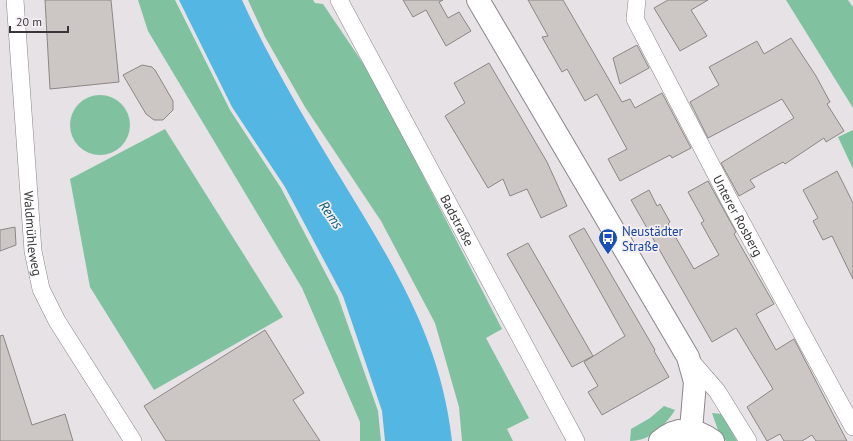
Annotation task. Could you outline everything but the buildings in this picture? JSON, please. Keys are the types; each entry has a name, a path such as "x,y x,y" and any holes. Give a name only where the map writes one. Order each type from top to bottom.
{"street":[{"name":"Waldmühleweg","path":"15,0 33,251 41,288 57,321 133,441"},
{"name":"Badstraße","path":"339,0 576,441"},
{"path":"478,0 554,133 688,357 717,391 748,441"},
{"name":"Unterer Rosberg","path":"637,0 635,19 731,202 853,427"},
{"path":"688,357 695,382 691,430"},
{"path":"660,441 667,435 678,430 691,430 702,434 712,441"}],"green space":[{"path":"138,0 175,0 230,110 281,188 338,297 378,411 381,441 360,441 360,422 302,288 148,31"},
{"path":"248,0 313,0 315,3 323,4 373,78 502,329 486,338 529,418 507,429 513,441 462,441 459,407 435,323 381,221 305,107 265,37"},
{"path":"786,0 848,0 853,7 853,108"},
{"path":"100,95 117,100 125,108 130,125 125,142 117,150 100,155 83,150 75,142 70,125 75,108 83,100"},
{"path":"165,129 283,317 154,390 90,287 70,179"},
{"path":"853,130 853,169 838,137"},
{"path":"664,406 675,410 667,422 656,432 644,438 630,441 631,429 650,418"},
{"path":"712,413 722,414 737,441 726,441 719,433"}],"water":[{"name":"Rems","path":"179,0 242,0 265,47 290,92 380,244 412,305 438,370 446,404 452,441 385,441 382,411 343,296 285,187 232,107"}],"place":[{"name":"Neustädter Straße","path":"608,255"}]}
